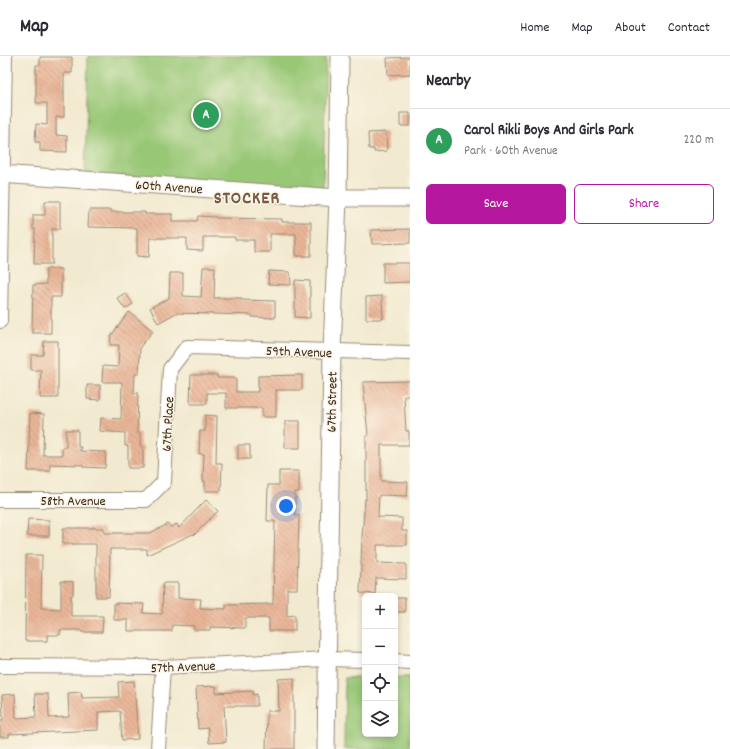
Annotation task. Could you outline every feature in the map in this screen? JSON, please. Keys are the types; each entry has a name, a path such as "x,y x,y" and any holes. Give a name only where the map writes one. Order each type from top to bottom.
{"street":[{"path":"0,321 2,174 6,56"},
{"name":"67th Street","path":"326,749 332,352 338,198 340,56"},
{"name":"60th Avenue","path":"2,174 338,198 410,198"},
{"name":"59th Avenue","path":"187,347 410,354"},
{"name":"67th Place","path":"146,500 164,482 170,369 187,347"},
{"name":"58th Avenue","path":"0,500 146,500"},
{"name":"57th Avenue","path":"0,666 163,667 327,659 362,660"},
{"path":"398,661 410,662"},
{"path":"158,749 163,667"}],"green space":[{"path":"88,56 326,56 323,188 85,174"},
{"path":"362,677 362,737 398,737 398,677 410,677 410,749 344,749 345,678"}],"building":[{"path":"40,57 72,57 72,73 64,73 64,117 56,117 56,135 67,136 67,152 40,151 40,142 35,142 36,124 47,125 47,103 36,103 36,65 40,65"},
{"path":"410,57 410,74 388,75 387,58"},
{"path":"400,113 410,113 410,126 400,126"},
{"path":"386,132 387,151 374,152 374,149 369,149 368,133"},
{"path":"45,201 60,201 60,229 52,229 52,264 34,264 35,229 33,229 33,215 45,215"},
{"path":"89,210 111,210 111,212 145,212 145,214 172,214 172,221 197,221 198,216 216,218 282,219 282,222 311,222 311,256 296,256 296,234 270,234 270,252 254,252 254,240 235,240 235,237 203,237 203,251 187,250 187,238 150,238 149,257 137,256 137,228 88,227"},
{"path":"410,229 410,243 372,244 371,230"},
{"path":"383,263 410,263 410,282 383,283"},
{"path":"203,267 215,267 214,298 241,298 241,300 275,301 275,318 252,317 252,315 176,313 158,323 150,308 169,298 170,273 183,273 183,296 201,297"},
{"path":"46,269 61,269 61,297 51,297 51,333 32,333 33,285 46,284"},
{"path":"269,271 290,272 291,285 268,284"},
{"path":"295,280 310,281 310,318 295,317"},
{"path":"125,293 133,304 125,309 117,298"},
{"path":"382,296 383,319 366,319 366,297"},
{"path":"129,312 153,331 140,347 139,374 135,374 134,393 138,393 137,433 140,433 140,446 143,446 143,468 128,468 128,446 125,446 125,433 100,431 101,418 121,419 122,382 102,382 103,366 118,367 119,345 110,345 111,336"},
{"path":"44,341 58,341 58,398 40,398 41,370 31,370 31,355 43,355"},
{"path":"191,375 217,375 217,378 236,378 236,392 258,392 258,376 302,375 302,390 276,390 276,417 262,417 262,408 226,408 226,393 207,393 207,404 190,404"},
{"path":"410,381 410,396 404,396 406,431 409,431 409,445 381,445 381,481 408,482 407,496 379,495 378,517 402,518 402,531 407,531 407,545 377,545 377,563 406,564 406,579 376,578 375,593 360,593 362,537 365,499 366,500 366,436 368,436 363,382"},
{"path":"87,385 100,385 100,400 87,399"},
{"path":"30,413 44,414 43,455 62,455 62,447 66,447 66,430 78,430 78,447 81,447 80,451 106,452 105,468 83,467 83,465 50,464 50,471 28,471"},
{"path":"205,415 217,416 216,463 222,463 221,491 205,491 205,481 203,481 204,454 199,454 200,431 205,431"},
{"path":"285,421 300,421 300,448 285,448"},
{"path":"238,445 250,445 250,459 238,459"},
{"path":"279,471 299,471 299,492 295,492 295,515 299,515 297,589 287,589 287,616 295,615 295,631 269,631 269,618 245,618 245,628 210,627 210,630 194,630 194,626 172,625 172,631 128,631 128,620 114,620 114,603 144,604 143,613 162,614 163,583 178,583 178,598 201,599 200,608 226,609 226,605 273,604 275,521 267,521 268,485 279,485"},
{"path":"206,500 218,511 194,535 193,534 147,555 147,549 110,549 109,597 96,597 96,544 63,544 63,528 104,528 104,533 150,533 168,524 170,527 177,524 179,528"},
{"path":"28,519 49,520 49,536 27,536"},
{"path":"26,555 42,555 41,608 61,609 61,581 73,582 73,595 71,595 71,616 103,616 102,632 60,630 60,635 47,635 47,641 25,641"},
{"path":"398,598 405,598 405,612 398,612"},
{"path":"294,678 294,749 266,749 267,711 279,711 278,679"},
{"path":"134,681 138,739 122,740 120,711 98,712 98,730 9,734 9,737 0,737 0,720 3,720 2,695 15,694 16,718 36,717 35,694 48,694 49,718 69,717 68,693 81,692 82,698 119,697 118,682"},
{"path":"216,686 216,693 253,691 253,695 257,694 257,706 224,706 226,742 209,743 208,728 198,729 196,687"}],"place":[{"name":"Carol Rikli Boys And Girls Park","path":"206,115"}],"district":[{"name":"STOCKER","path":"247,197"}]}
